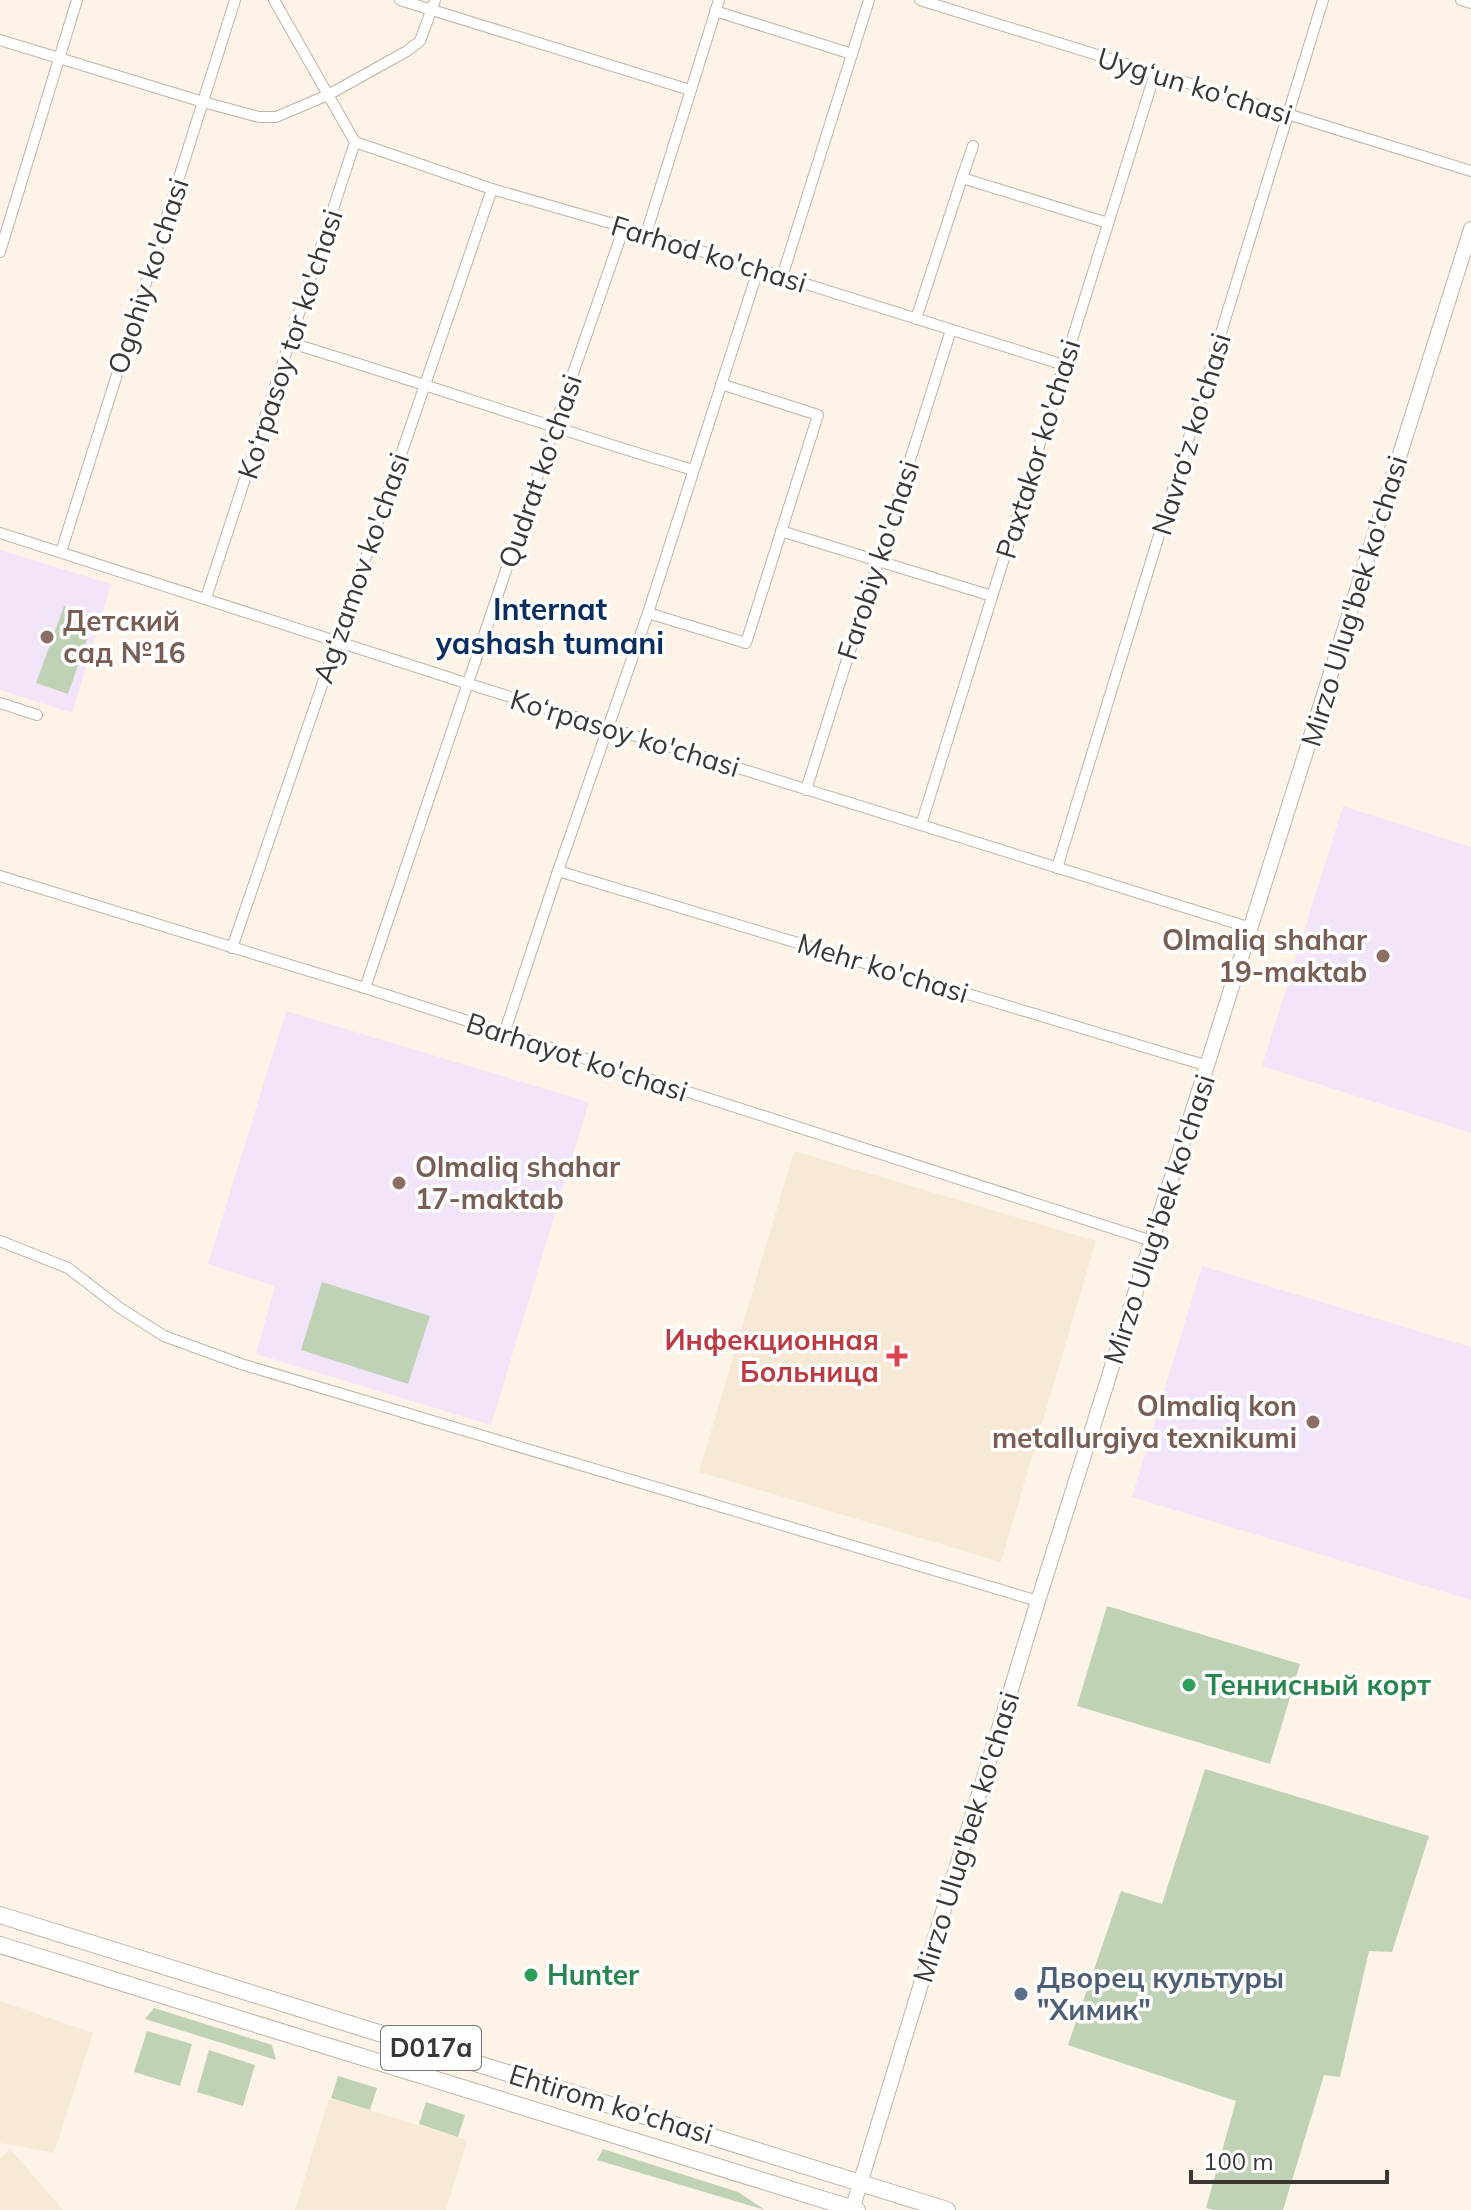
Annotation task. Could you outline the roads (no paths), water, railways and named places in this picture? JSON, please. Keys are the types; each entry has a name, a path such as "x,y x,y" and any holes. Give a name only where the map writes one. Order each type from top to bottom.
{"main road":[{"name":"Mirzo Ulug'bek ko'chasi","path":"854,2210 1038,1601 1471,229"},
{"name":"Ehtirom ko'chasi","path":"0,1915 947,2210"},
{"name":"Ehtirom ko'chasi","path":"0,1945 854,2210"}],"street":[{"path":"0,252 77,0"},
{"name":"Ogohiy ko'chasi","path":"61,552 235,0"},
{"path":"274,0 355,142"},
{"path":"400,0 434,5 690,90"},
{"path":"782,277 869,0"},
{"name":"Uyg‘un ko'chasi","path":"920,0 1471,171"},
{"name":"Navro‘z ko'chasi","path":"1057,868 1323,0"},
{"path":"1461,0 1471,3"},
{"path":"0,40 203,102 259,117 276,117 328,95 407,51 420,41 434,5"},
{"path":"646,234 717,6 852,54"},
{"name":"Paxtakor ko'chasi","path":"921,825 1155,73"},
{"name":"Farhod ko'chasi","path":"355,142 492,189 624,227 1064,365"},
{"name":"Ko‘rpasoy tor ko'chasi","path":"206,598 355,142"},
{"path":"916,319 973,146"},
{"path":"962,178 1108,223"},
{"name":"Ag‘zamov ko'chasi","path":"232,948 492,189"},
{"name":"Qudrat ko'chasi","path":"365,988 624,227"},
{"path":"504,1034 648,613 758,270"},
{"name":"Farobiy ko'chasi","path":"806,790 951,330"},
{"path":"291,343 693,470"},
{"path":"648,613 746,643 818,415 721,384"},
{"path":"781,531 992,596"},
{"name":"Ko‘rpasoy ko'chasi","path":"0,533 469,684 1251,928"},
{"path":"0,703 37,715"},
{"name":"Mehr ko'chasi","path":"558,871 1208,1066"},
{"name":"Barhayot ko'chasi","path":"0,876 365,988 1152,1241"},
{"path":"0,1241 68,1268 120,1308 164,1336 241,1364 1038,1601"}],"place":[{"name":"Детский сад №16","path":"47,637"},
{"name":"Olmaliq shahar 19-maktab","path":"1383,956"},
{"name":"Olmaliq shahar 17-maktab","path":"399,1183"},
{"name":"Инфекционная Больница","path":"897,1356"},
{"name":"Olmaliq kon metallurgiya texnikumi","path":"1313,1422"},
{"name":"Теннисный корт","path":"1189,1685"},
{"name":"Hunter","path":"531,1975"},
{"name":"Дворец культуры \"Химик\"","path":"1021,1994"}],"district":[{"name":"Internat yashash tumani","path":"550,627"}]}
